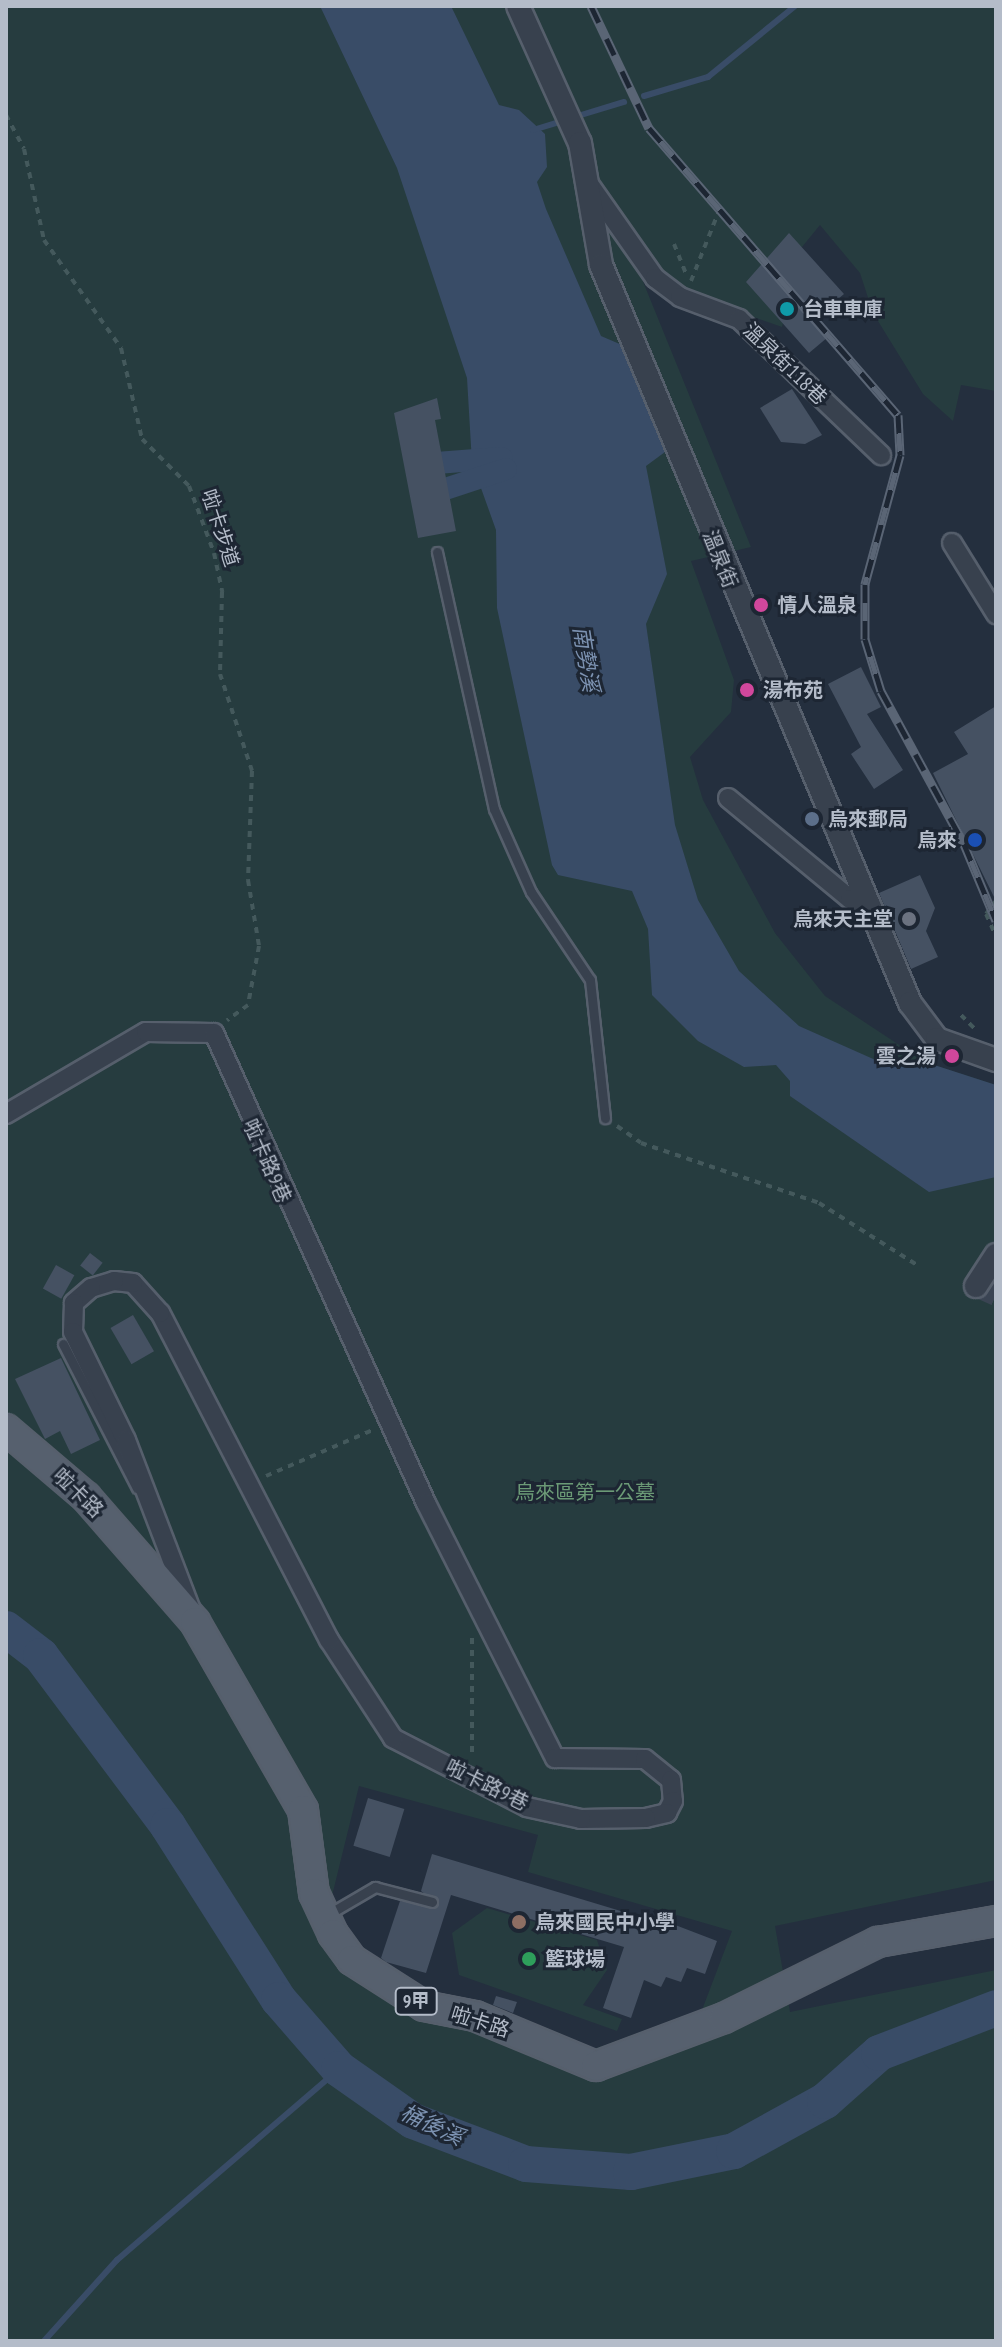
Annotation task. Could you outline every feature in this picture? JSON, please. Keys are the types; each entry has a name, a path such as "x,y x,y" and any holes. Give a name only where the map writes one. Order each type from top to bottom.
{"main road":[{"name":"啦卡路","path":"6,1429 86,1497 195,1622 303,1810 324,1916 352,1960 424,2006 475,2016 596,2066 724,2018 878,1942 996,1921"}],"street":[{"name":"溫泉街","path":"518,6 575,130 588,182 601,265 729,583 872,906 910,1003 937,1039 996,1060"},
{"name":"溫泉街118巷","path":"588,182 655,278 739,319 881,455"},
{"path":"952,543 996,614"},
{"path":"728,798 850,899 872,906"},
{"path":"6,1114 146,1032 214,1033"},
{"name":"啦卡路9巷","path":"195,1622 154,1514 73,1332 74,1303 91,1288 133,1283 160,1313 247,1488 329,1640 393,1738 527,1807 581,1819 646,1818 667,1813 673,1801 671,1780 645,1759 555,1758 387,1420 214,1033"},
{"path":"976,1286 996,1255"}],"lane":[{"path":"437,552 494,809 531,892 590,980 605,1118"},
{"path":"63,1344 119,1461 154,1514"},
{"path":"324,1916 375,1887 432,1902"}],"path":[{"name":"啦卡步道","path":"6,115 24,149 44,240 121,348 142,439 189,486 214,553 222,592 220,674 252,771 248,880 259,946 248,1005 214,1033"},
{"path":"689,283 718,213"},
{"path":"674,244 689,283 702,303"},
{"path":"996,901 986,914 996,936"},
{"path":"605,1118 641,1143 819,1203 917,1265"},
{"path":"247,1488 387,1420"},
{"path":"472,1631 472,1780"}],"green space":[{"name":"烏來區第一公墓","path":"6,6 996,6 996,391 961,385 953,421 923,394 873,313 860,273 820,225 802,247 782,327 708,301 633,257 751,547 691,561 734,680 731,712 690,757 703,800 775,933 825,996 925,1062 996,1085 996,1880 775,1926 790,2012 996,1970 996,2341 6,2341","holes":["359,1786 538,1835 528,1872 732,1931 702,2010 591,2050 424,1999 351,1943 330,1904"]},
{"path":"487,1908 597,1940 607,1970 583,2005 622,2019 617,2031 459,1975 452,1933"}],"water":[{"name":"南勢溪","path":"320,6 451,6 499,105 519,110 545,134 547,167 537,182 546,209 601,336 622,345 632,362 665,452 646,466 667,574 646,624 675,825 698,900 739,971 799,1026 880,1062 925,1062 996,1085 996,1177 929,1192 790,1096 790,1081 776,1065 744,1067 698,1041 652,995 648,929 632,891 558,875 552,865 497,608 496,530 472,463 467,378 397,168"}],"building":[{"path":"789,233 844,294 813,320 828,337 809,353 746,282"},
{"path":"792,389 822,435 805,444 781,442 760,408"},
{"path":"437,398 441,419 435,420 456,531 418,538 394,413"},
{"path":"861,667 881,707 867,714 903,770 874,789 851,754 861,747 828,684"},
{"path":"996,706 996,901 933,773 968,754 954,732"},
{"name":"烏來天主堂","path":"920,875 935,908 926,931 938,957 911,969 879,893"},
{"path":"90,1253 103,1263 93,1275 80,1266"},
{"path":"56,1265 74,1275 61,1299 43,1289"},
{"path":"133,1315 154,1351 131,1364 110,1328"},
{"path":"61,1358 100,1440 71,1454 60,1431 45,1439 15,1379"},
{"path":"368,1798 404,1809 390,1857 353,1846"},
{"path":"432,1854 624,1912 622,1919 666,1933 670,1923 717,1941 705,1974 687,1968 681,1982 666,1977 661,1987 644,1980 631,2018 603,2008 624,1947 451,1895 426,1973 386,1962 381,1958 400,1901 439,1905 421,1891"},
{"path":"496,1996 517,2002 513,2013 493,2005"}],"waterway":[{"path":"644,96 708,77 795,6"},
{"path":"581,115 624,102"},
{"path":"533,130 560,122"},
{"path":"423,464 502,458"},
{"path":"427,495 506,469"},
{"name":"桶後溪","path":"6,1629 41,1656 168,1826 279,2000 339,2069 413,2121 526,2164 631,2172 734,2151 825,2101 879,2053 996,2008"},
{"path":"44,2341 117,2260 339,2069"}],"tunnel":[{"path":"976,1286 996,1295"}],"railway":[{"path":"591,6 649,128 898,415 900,455 865,584 865,639 881,691 964,844 996,921"}],"place":[{"name":"台車車庫","path":"787,309"},
{"name":"情人溫泉","path":"761,605"},
{"name":"湯布苑","path":"747,690"},
{"name":"烏來郵局","path":"812,819"},
{"name":"烏來","path":"975,840"},
{"name":"烏來天主堂","path":"909,919"},
{"name":"雲之湯","path":"952,1056"},
{"name":"烏來國民中小學","path":"519,1922"},
{"name":"籃球場","path":"529,1959"}]}
